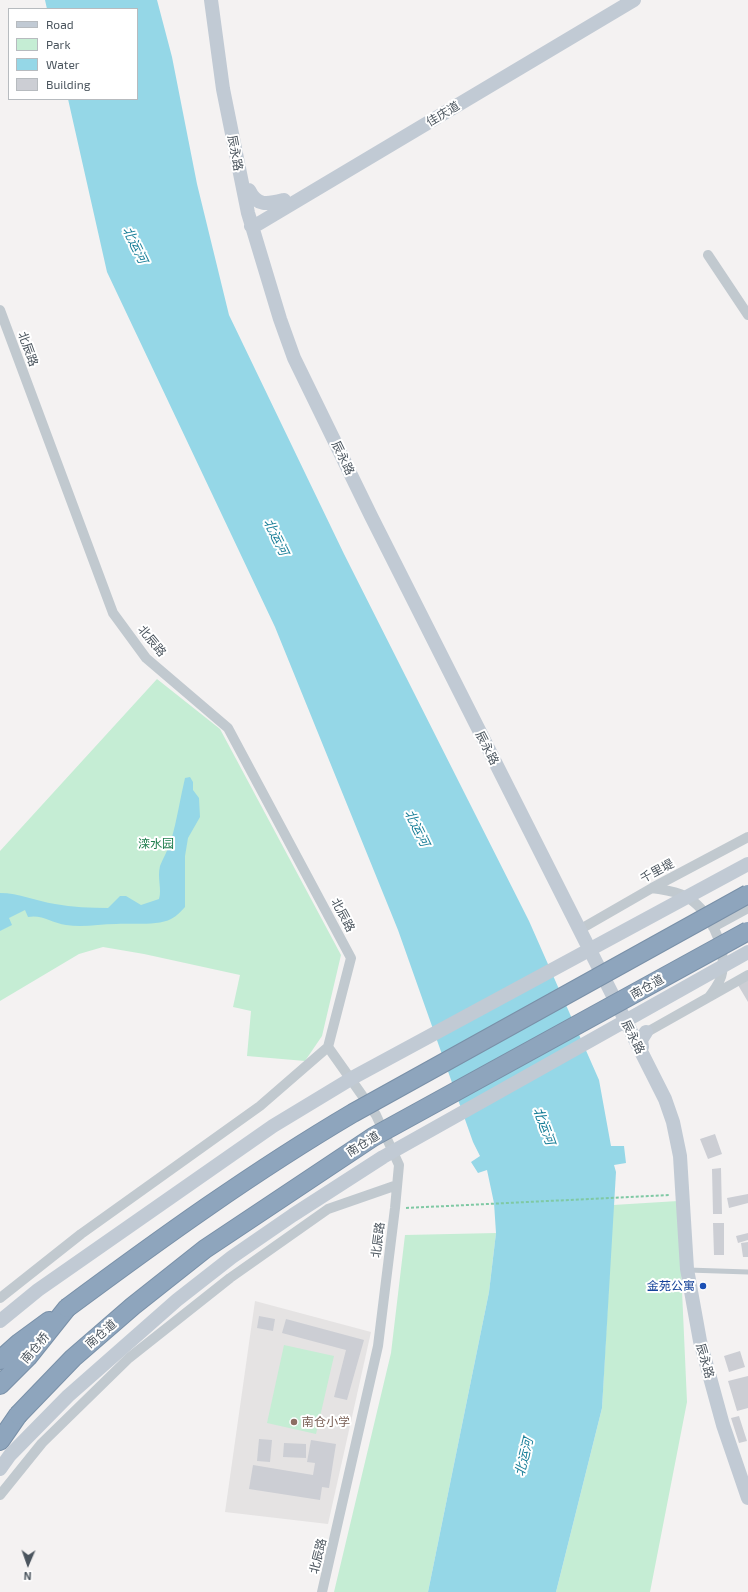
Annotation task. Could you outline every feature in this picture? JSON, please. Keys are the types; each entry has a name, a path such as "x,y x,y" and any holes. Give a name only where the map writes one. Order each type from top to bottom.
{"highway":[{"path":"0,1360 19,1343 179,1226 255,1173 302,1143 353,1113 748,894"},
{"name":"南仓道","path":"18,1415 73,1358 133,1306 205,1249 287,1194 373,1137 748,931"},
{"name":"南仓桥","path":"0,1385 28,1356 67,1308"},
{"path":"0,1433 18,1415"},
{"path":"0,1441 18,1415"}],"street":[{"name":"辰永路","path":"211,0 223,89 246,190 285,313 302,360 580,929 640,1039 668,1098 679,1128 683,1158 689,1270 703,1341 748,1485"},
{"name":"辰永路","path":"217,0 229,91 246,190"},
{"name":"佳庆道","path":"288,202 618,0"},
{"name":"佳庆道","path":"255,218 288,202 634,0"},
{"path":"246,190 260,203 288,202"},
{"path":"708,255 748,315"},
{"name":"北辰路","path":"0,310 113,613 146,658 228,728 351,958 328,1047 376,1116 399,1165 378,1346 322,1592"},
{"name":"千里堤","path":"580,929 652,888 748,837"},
{"path":"0,1321 51,1281 273,1126 354,1077 748,864"},
{"path":"652,888 667,890 684,896 696,903 713,927 722,949 722,974 718,984 709,997"},
{"path":"713,927 748,908"},
{"path":"0,1469 10,1455 68,1396 177,1300 232,1257 293,1215 383,1157 748,952"},
{"path":"640,1039 748,975"},
{"name":"辰永路","path":"640,1039 673,1122 680,1156 689,1270 700,1341 723,1425 748,1498"},
{"path":"0,1298 81,1234 260,1106 328,1047"},
{"path":"0,1495 42,1443 129,1358 230,1278 328,1209 397,1185"}],"lane":[{"path":"689,1270 748,1272"}],"path":[{"path":"395,1208 682,1195"}],"shaded area":[{"name":"南仓小学","path":"255,1301 371,1332 328,1524 225,1512"}],"green space":[{"name":"滦水园","path":"157,679 220,729 341,955 322,1036 305,1061 247,1056 251,1011 233,1007 240,975 144,954 103,947 79,954 0,1001 0,851"},
{"path":"678,1201 687,1402 650,1592 556,1592 602,1408 613,1205"},
{"path":"496,1233 489,1292 428,1592 334,1592 391,1353 405,1235"},
{"path":"284,1345 334,1356 316,1434 267,1423"}],"water":[{"name":"北运河","path":"45,0 157,0 172,57 197,184 229,315 344,554 529,921 599,1080 611,1146 624,1146 626,1163 614,1165 616,1172 602,1408 556,1592 428,1592 489,1292 496,1233 494,1203 487,1170 478,1173 471,1162 480,1156 473,1142 398,930 275,627 107,272 68,100 138,100 138,8 47,8"},
{"path":"190,777 193,782 193,790 199,798 200,817 188,838 185,856 185,907 177,915 171,919 159,923 72,926 38,917 28,917 25,910 9,918 12,925 0,931 0,893 14,894 48,903 95,908 108,908 120,896 126,896 141,905 159,899 160,866 171,841 185,778"}],"building":[{"path":"748,980 748,1002 738,985"},
{"path":"715,1134 722,1154 708,1159 700,1139"},
{"path":"721,1168 722,1214 713,1214 712,1169"},
{"path":"748,1194 748,1203 729,1208 727,1198"},
{"path":"713,1223 724,1223 724,1255 714,1255"},
{"path":"748,1233 748,1240 738,1243 736,1236"},
{"path":"748,1242 748,1257 743,1257 741,1243"},
{"path":"259,1316 275,1319 273,1331 257,1328"},
{"path":"286,1319 364,1340 347,1400 334,1397 346,1350 282,1333"},
{"path":"740,1351 745,1367 729,1372 724,1356"},
{"path":"748,1376 748,1408 737,1411 728,1381"},
{"path":"739,1416 747,1441 739,1443 731,1418"},
{"path":"259,1439 272,1440 270,1462 257,1461"},
{"path":"311,1440 336,1444 329,1488 322,1487 320,1500 249,1489 253,1465 313,1475 315,1463 307,1462"},
{"path":"284,1443 306,1444 306,1458 283,1457"}],"place":[{"name":"金苑公寓","path":"703,1286"},
{"name":"南仓小学","path":"294,1422"}]}
